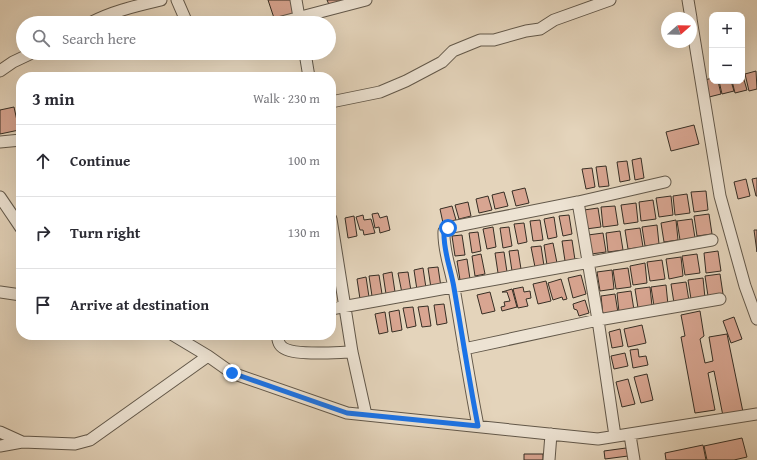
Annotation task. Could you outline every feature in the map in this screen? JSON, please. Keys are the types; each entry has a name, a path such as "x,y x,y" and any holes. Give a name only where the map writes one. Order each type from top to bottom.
{"street":[{"path":"103,16 120,10 161,0"},
{"path":"177,0 184,16"},
{"path":"296,0 298,16"},
{"path":"312,16 366,0"},
{"path":"336,101 380,92 406,81 442,62 453,51 480,40 494,40 526,31 540,29 554,20 610,0"},
{"path":"688,0 690,12"},
{"path":"696,48 720,196 744,286 757,319"},
{"path":"0,72 17,60"},
{"path":"306,60 307,72"},
{"path":"0,142 16,140"},
{"path":"478,426 454,287 444,241 444,231 448,228 578,202 665,182"},
{"path":"0,197 16,221"},
{"path":"578,202 598,320 615,436"},
{"path":"336,308 712,240"},
{"path":"336,261 352,352 366,415"},
{"path":"0,292 16,294"},
{"path":"464,349 598,320 720,299"},
{"path":"181,340 232,373 347,413 598,439 757,414"},
{"path":"278,340 280,345 285,349 312,354 352,352"},
{"path":"0,446 22,442 75,444 90,440 208,356"},
{"path":"0,432 22,442"},
{"path":"549,460 551,434"},
{"path":"630,435 634,460"}],"building":[{"path":"268,0 291,0 295,15 273,16"},
{"path":"327,0 343,0 344,3 330,7"},
{"path":"756,71 757,89 749,91 745,74"},
{"path":"709,79 709,84 719,84 721,94 709,97 705,80"},
{"path":"745,83 747,90 735,93 733,84"},
{"path":"720,84 732,84 734,91 722,94"},
{"path":"14,107 16,116 16,131 0,134 0,110"},
{"path":"694,125 699,144 671,151 666,132"},
{"path":"641,158 644,178 635,180 632,160"},
{"path":"627,161 630,180 620,182 617,162"},
{"path":"606,166 609,186 599,187 596,167"},
{"path":"592,168 595,187 586,189 582,169"},
{"path":"757,178 757,196 756,196 752,179"},
{"path":"746,179 750,196 738,199 734,182"},
{"path":"525,188 529,203 516,206 512,191"},
{"path":"706,191 708,210 694,212 691,192"},
{"path":"504,192 508,206 495,209 492,195"},
{"path":"687,194 690,213 675,215 673,196"},
{"path":"488,196 492,210 479,213 476,199"},
{"path":"671,196 673,215 659,217 656,198"},
{"path":"653,200 656,219 641,221 639,202"},
{"path":"468,202 471,216 459,219 455,205"},
{"path":"636,203 638,222 624,224 621,205"},
{"path":"452,206 456,220 443,223 440,209"},
{"path":"615,206 618,225 603,227 601,207"},
{"path":"598,208 601,227 586,229 584,210"},
{"path":"378,213 380,218 387,216 390,230 380,233 379,227 375,228 372,214"},
{"path":"709,214 712,234 697,236 694,216"},
{"path":"363,215 364,220 371,219 375,233 364,235 363,230 360,230 356,217"},
{"path":"569,215 572,234 563,236 559,216"},
{"path":"354,216 357,236 348,238 345,218"},
{"path":"554,217 557,237 548,239 544,219"},
{"path":"692,219 695,238 680,240 677,221"},
{"path":"540,220 543,240 533,241 530,221"},
{"path":"676,220 678,240 664,242 661,223"},
{"path":"524,223 527,242 518,244 514,224"},
{"path":"657,225 659,244 645,246 642,227"},
{"path":"493,227 496,247 487,249 483,229"},
{"path":"509,227 512,246 503,248 500,228"},
{"path":"640,228 643,247 628,249 625,230"},
{"path":"754,230 757,230 757,252"},
{"path":"620,231 623,250 608,252 606,233"},
{"path":"478,232 481,251 472,253 469,233"},
{"path":"603,233 606,252 591,254 588,235"},
{"path":"462,235 465,255 455,256 452,236"},
{"path":"572,240 575,260 565,261 562,241"},
{"path":"553,243 557,263 547,265 544,245"},
{"path":"541,246 544,266 535,267 531,247"},
{"path":"518,250 521,269 512,271 509,251"},
{"path":"718,251 721,271 706,273 704,253"},
{"path":"504,252 507,272 498,273 495,253"},
{"path":"481,254 485,274 475,276 472,256"},
{"path":"697,254 700,273 685,275 682,256"},
{"path":"681,257 683,276 669,279 666,259"},
{"path":"467,259 470,279 460,280 457,261"},
{"path":"662,260 665,279 650,281 647,262"},
{"path":"645,263 647,283 633,285 630,266"},
{"path":"438,267 441,287 431,288 428,268"},
{"path":"423,268 426,288 417,290 414,270"},
{"path":"628,268 631,287 616,289 613,270"},
{"path":"612,270 614,289 600,291 597,272"},
{"path":"392,272 395,292 386,294 383,274"},
{"path":"408,272 411,291 402,293 398,273"},
{"path":"720,274 723,294 708,296 705,276"},
{"path":"379,275 382,294 372,296 369,276"},
{"path":"581,275 586,294 573,298 568,278"},
{"path":"366,277 369,297 360,299 357,279"},
{"path":"703,278 705,298 691,299 688,280"},
{"path":"561,279 567,299 563,300 562,297 553,300 548,283"},
{"path":"546,281 551,301 538,304 533,284"},
{"path":"686,282 689,301 674,303 671,284"},
{"path":"666,285 668,305 654,306 651,287"},
{"path":"523,287 524,292 530,291 531,298 526,299 528,306 518,308 513,289"},
{"path":"650,287 652,306 638,308 635,289"},
{"path":"512,289 517,307 502,311 501,307 505,306 504,302 510,301 507,292 502,292"},
{"path":"631,291 634,310 619,312 617,293"},
{"path":"490,292 495,311 482,314 477,295"},
{"path":"615,294 618,313 603,315 601,296"},
{"path":"585,300 589,313 579,316 577,310 574,309 573,304"},
{"path":"444,304 447,323 437,325 434,305"},
{"path":"428,306 431,326 422,327 418,307"},
{"path":"413,307 416,326 407,328 403,308"},
{"path":"399,310 402,330 392,332 389,312"},
{"path":"700,311 704,336 700,339 705,363 713,361 709,337 727,334 743,412 723,416 714,371 708,373 715,410 695,413 681,337 685,336 681,315"},
{"path":"385,312 388,332 379,334 375,314"},
{"path":"734,317 742,339 731,343 723,321"},
{"path":"642,325 646,343 628,347 624,329"},
{"path":"620,329 623,346 612,348 609,332"},
{"path":"638,349 639,357 646,356 648,365 633,368 630,350"},
{"path":"625,353 628,366 614,369 611,356"},
{"path":"647,374 653,400 641,403 634,377"},
{"path":"628,379 635,404 622,407 616,382"},
{"path":"742,438 747,457 734,460 707,460 704,446"},
{"path":"703,445 706,460 666,460 665,453"},
{"path":"626,448 628,456 605,459 604,451"},
{"path":"524,454 543,454 543,460 524,460"}],"route":[{"path":"232,373 347,413 478,426 454,287 444,241 444,231 448,228"}]}
